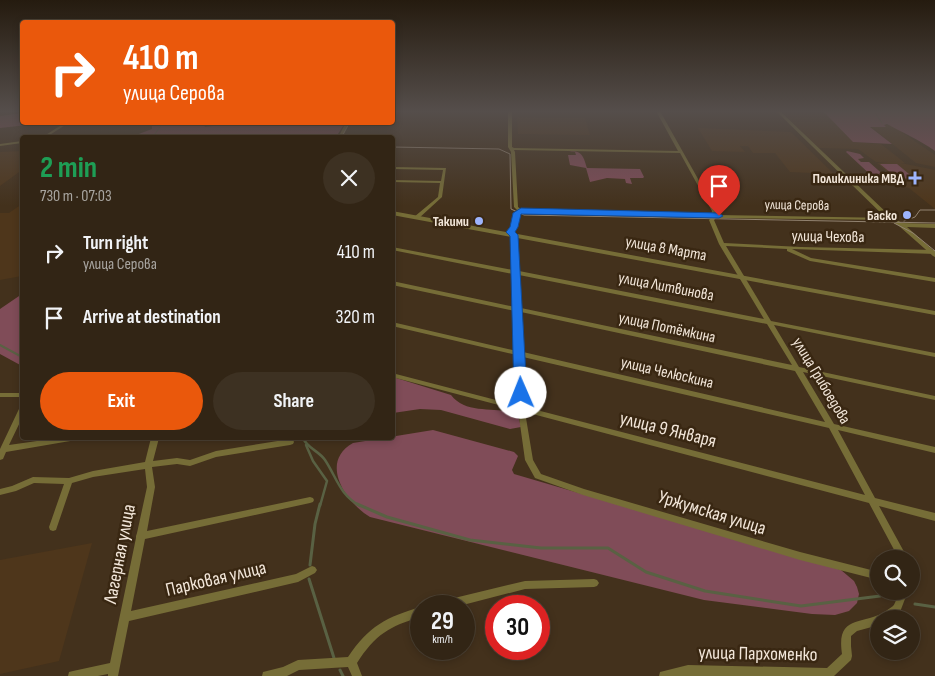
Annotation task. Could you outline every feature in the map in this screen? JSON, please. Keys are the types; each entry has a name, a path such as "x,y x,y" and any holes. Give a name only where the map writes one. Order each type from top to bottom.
{"street":[{"path":"0,145 18,143"},
{"path":"513,143 516,207 521,211 515,214 514,227 511,232 514,235 521,409"},
{"name":"улица Грибоедова","path":"676,143 714,211 712,218 722,244 831,425 874,500 899,550"},
{"path":"811,143 892,219 934,253"},
{"path":"513,148 681,152"},
{"path":"395,168 445,169 440,197 416,218"},
{"path":"395,181 443,182"},
{"name":"улица Серова","path":"521,211 712,218 892,219"},
{"name":"улица 8 Марта","path":"395,214 935,313"},
{"path":"901,225 935,226"},
{"name":"улица Чехова","path":"722,244 934,253"},
{"path":"786,248 810,259 935,280"},
{"name":"улица Литвинова","path":"395,249 935,354"},
{"name":"улица Потёмкина","path":"395,284 935,398"},
{"name":"улица Челюскина","path":"395,325 935,450"},
{"name":"улица 9 Января","path":"395,376 935,517"},
{"path":"496,402 506,400 521,393"},
{"path":"0,395 20,395"},
{"name":"Уржумская улица","path":"521,409 529,460 538,476 583,492 808,558 870,574"},
{"path":"2,453 20,415"},
{"path":"2,453 64,440"},
{"name":"Лагерная улица","path":"114,671 151,488 148,465 154,440"},
{"path":"0,492 13,489 33,480 68,481 93,474 148,465 177,461 190,463 216,454 290,442"},
{"path":"53,527 68,481"},
{"path":"140,536 310,500"},
{"name":"Парковая улица","path":"126,617 298,578 312,570"},
{"path":"475,598 525,585 594,583"},
{"path":"351,662 363,644 382,626 410,615"},
{"name":"улица Пархоменко","path":"664,676 688,670 830,675 846,656 845,636 850,630 870,623"},
{"path":"267,676 284,672 298,665 351,662"},
{"path":"351,662 357,676"},
{"path":"73,676 114,671"}],"shaded area":[{"path":"707,143 802,143 834,174 790,172 775,153 753,153 748,146 740,146 745,152 712,151"},
{"path":"813,143 881,144 905,163 901,163 935,170 935,209 877,163 887,162 876,162 858,149 819,148"},
{"path":"864,143 890,143 892,144"},
{"path":"891,143 917,143 935,155 935,167 916,163"},
{"path":"921,143 935,143 935,151"},
{"path":"20,151 20,171 0,186 0,152"},
{"path":"569,151 577,152 579,153 587,168 640,169 644,177 630,178 632,184 626,183 625,179 607,178 590,182 586,168 570,165 568,155 576,155 575,152"},
{"path":"847,151 860,154 864,158 858,159 861,162 869,162 887,178 874,178"},
{"path":"880,164 897,164 915,179 897,178"},
{"path":"20,205 20,276 0,280 0,213 9,213"},
{"path":"20,295 20,365 0,354 0,309"},
{"path":"395,378 451,395 465,406 510,412 518,415 521,427 510,429 441,410 420,409 395,413"},
{"path":"433,430 514,452 518,456 512,470 514,474 841,570 854,581 857,587 859,594 857,603 849,611 835,615 812,614 704,600 370,517 352,502 339,482 338,460 343,451 353,443 371,440 395,440 395,436"},
{"path":"92,543 59,661 0,674 0,560"}],"waterway":[{"path":"0,345 20,356"},
{"path":"304,440 325,460 343,491 358,504"},
{"path":"306,445 313,461 327,481 320,506"},
{"path":"310,565 315,524 320,504"},
{"path":"358,504 387,517 470,540 541,548 608,548 646,572 705,591 801,606 870,597"},
{"path":"309,579 334,658"},
{"path":"915,604 935,607"},
{"path":"340,670 343,676"}],"tram line":[{"path":"395,147 499,149 510,154 511,209 524,215 935,223"},
{"path":"904,221 915,217 920,210 935,210"},
{"path":"894,223 913,233 935,251"}],"place":[{"name":"Поликлиника МВД","path":"915,178"},
{"name":"Баско","path":"907,215"},
{"name":"Такими","path":"479,221"}],"route":[{"path":"521,393 514,235 511,232 514,227 515,214 521,211 719,216"}]}
